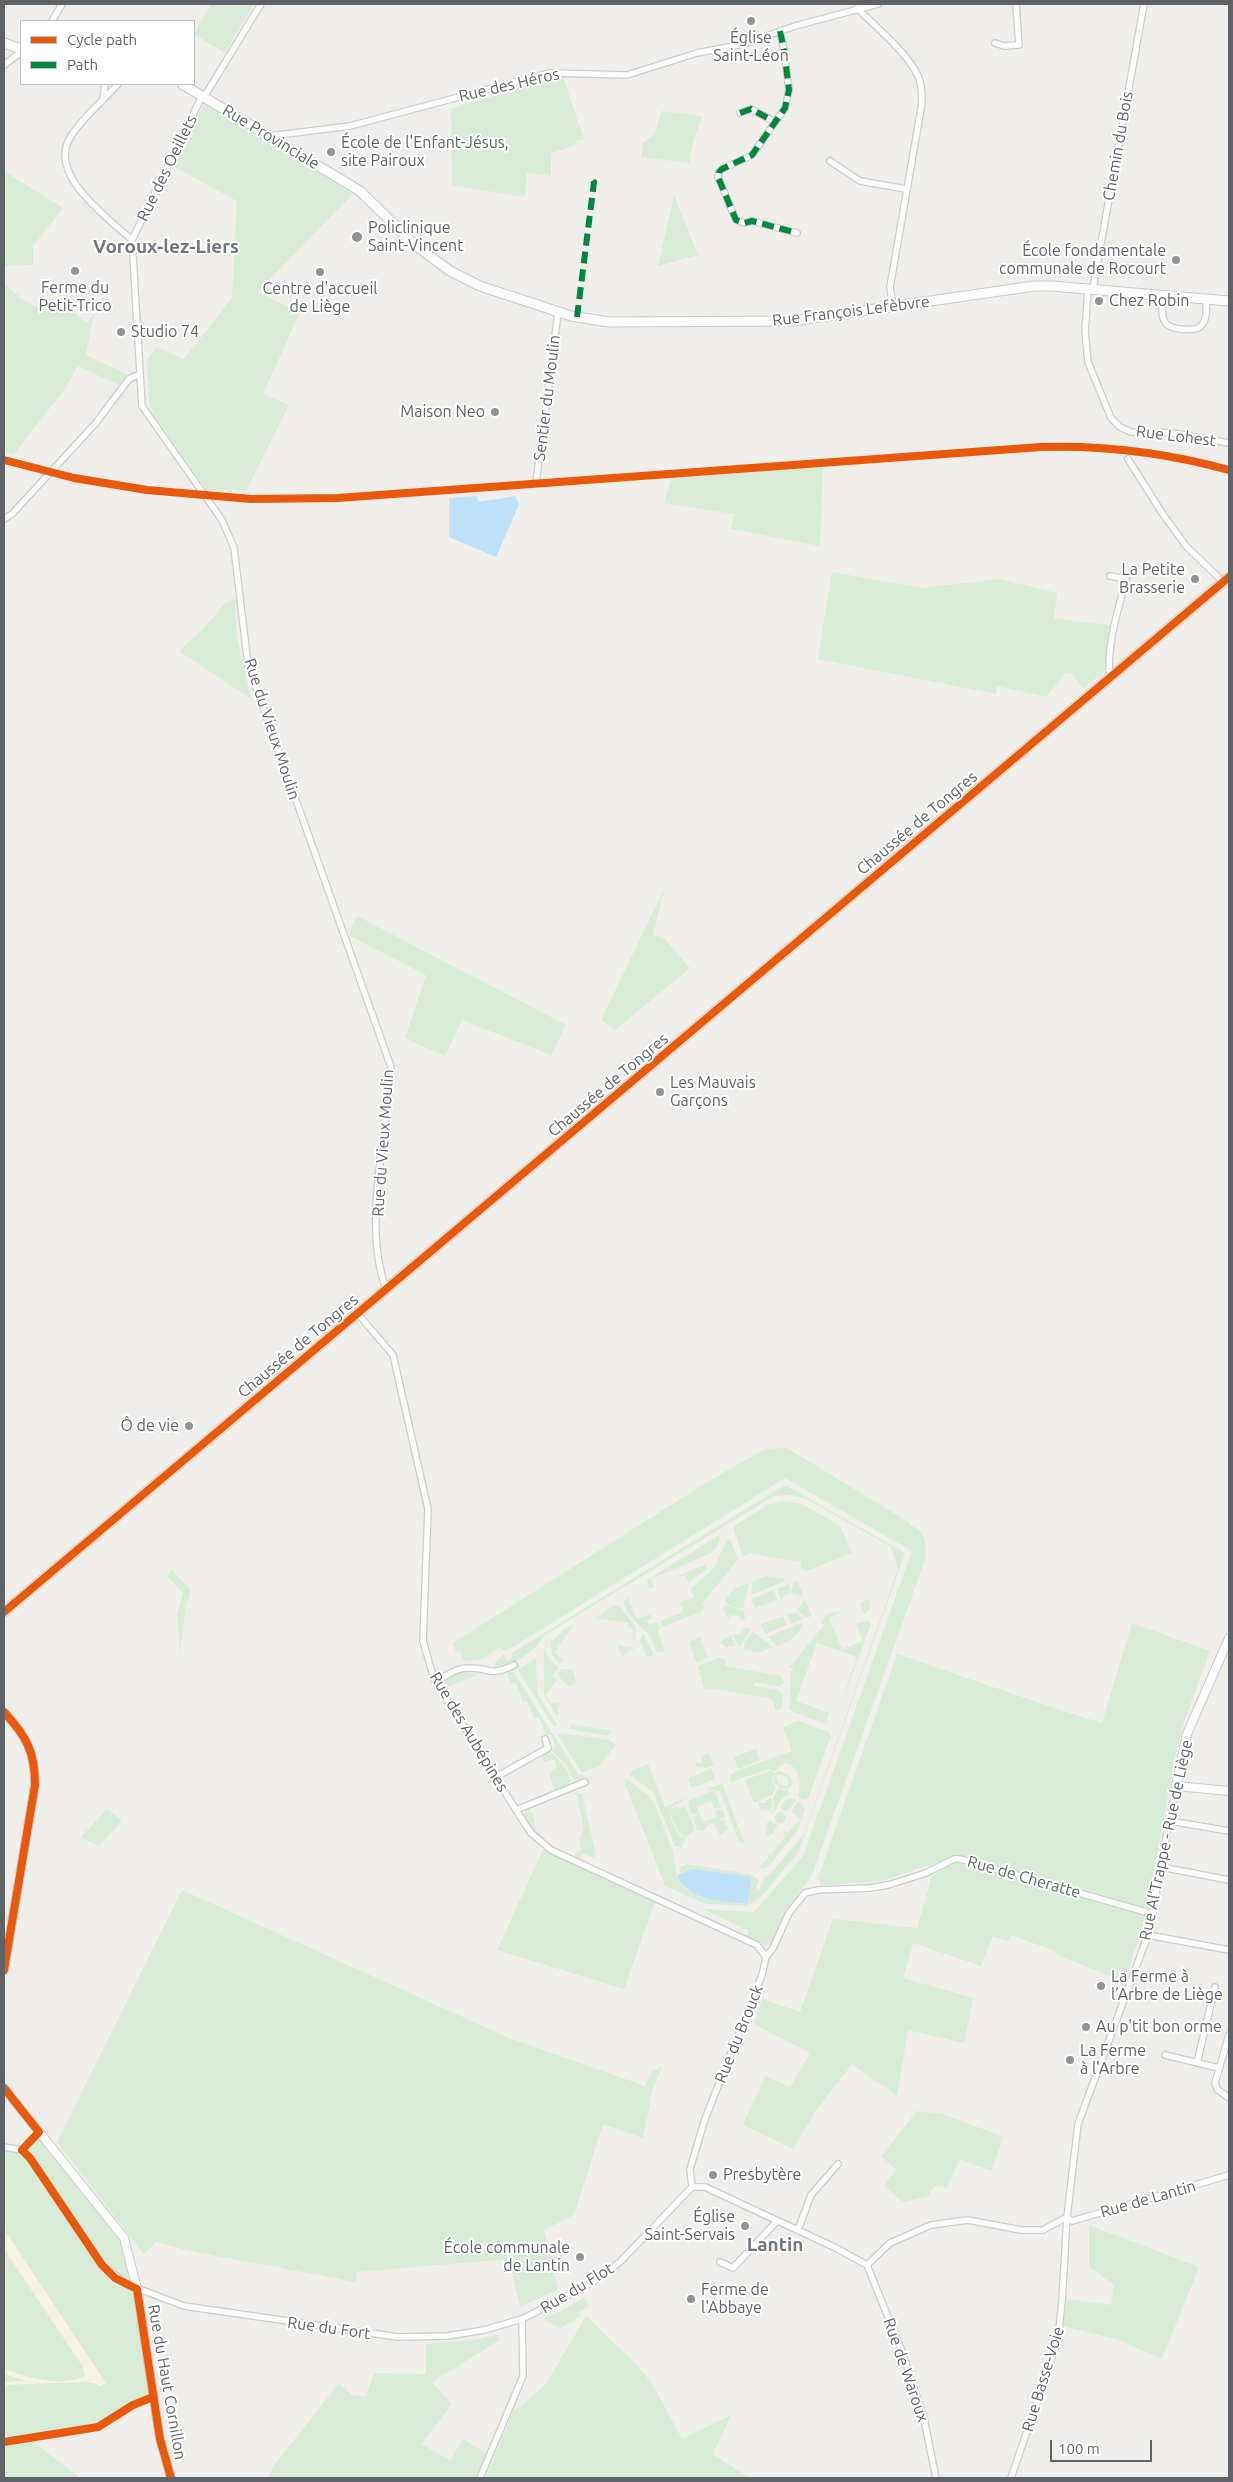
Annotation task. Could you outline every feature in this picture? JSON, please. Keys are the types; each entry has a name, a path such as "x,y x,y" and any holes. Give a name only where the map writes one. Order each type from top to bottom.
{"main road":[{"path":"4,43 20,51"},
{"name":"Rue Provinciale","path":"184,85 360,191 415,245 450,271"},
{"name":"Rue François Lefèbvre","path":"450,271 480,286 558,313 609,322 792,321 1034,286 1090,288 1229,301"},
{"name":"Chaussée de Tongres","path":"4,1612 1110,678 1227,582"}],"street":[{"path":"53,20 62,4"},
{"name":"Rue des Oeillets","path":"132,240 203,96 261,4"},
{"name":"Rue des Héros","path":"270,136 350,126 549,73 627,75 697,53 744,44 858,6 878,4"},
{"path":"994,43 1004,46 1020,45 1016,4"},
{"name":"Chemin du Bois","path":"1090,288 1144,4"},
{"path":"858,6 910,62 919,78 922,104 890,287 893,307"},
{"path":"780,31 789,90 785,108 752,156 722,169 719,172 718,178 736,220 744,223 752,221 797,233"},
{"path":"4,65 20,52"},
{"path":"103,98 105,85"},
{"path":"117,85 71,135 65,147 65,156 70,176 77,188 132,240"},
{"path":"740,113 751,109 775,122"},
{"path":"830,161 860,181 906,189"},
{"name":"Rue du Vieux Moulin","path":"132,240 142,406 222,520 234,548 248,665 391,1067 389,1103 383,1136 376,1242 382,1278 386,1289"},
{"name":"Rue Lohest","path":"1090,288 1084,332 1086,354 1091,372 1112,418 1120,427 1131,432 1172,433 1229,443"},
{"path":"1163,295 1162,317 1165,324 1171,328 1194,329 1201,326 1205,320 1206,299"},
{"name":"Sentier du Moulin","path":"536,483 558,313"},
{"path":"4,519 12,514 96,424 129,379 140,374"},
{"path":"1128,459 1162,513 1186,546 1227,582"},
{"path":"1110,576 1126,579 1115,621 1108,666 1110,678"},
{"name":"Rue des Aubépines","path":"358,1314 392,1355 428,1509 423,1641 426,1658 436,1683 516,1810 531,1833 551,1850 756,1944 766,1957"},
{"name":"Rue Al'Trappe - Rue de Liège","path":"1067,2217 1078,2124 1148,1935 1187,1734 1229,1638"},
{"path":"436,1683 451,1672 469,1668 490,1673 500,1672 514,1665"},
{"path":"4,1712 23,1733 30,1746 35,1764 35,1785 4,1970"},
{"path":"496,1777 548,1748 545,1739"},
{"path":"516,1810 586,1782"},
{"path":"1176,1786 1229,1791"},
{"path":"1170,1820 1229,1831"},
{"name":"Rue de Cheratte","path":"809,1891 870,1888 888,1885 926,1873 954,1859 960,1858 1153,1914"},
{"path":"1161,1867 1229,1880"},
{"name":"Rue du Brouck","path":"692,2187 690,2169 702,2128 762,1975 766,1957 773,1948 789,1913 809,1891"},
{"path":"1148,1935 1229,1950"},
{"path":"1197,2062 1215,1987"},
{"path":"1229,2035 1215,2086 1229,2098"},
{"path":"1165,2055 1219,2068"},
{"name":"Rue du Haut Cornillon","path":"4,2088 124,2238 137,2289 160,2439 171,2478"},
{"name":"Rue du Fort","path":"4,2147 22,2150 102,2266 115,2278 137,2289 184,2306 398,2337 448,2336 484,2330 522,2320"},
{"path":"798,2230 812,2195 838,2164"},
{"name":"Rue de Lantin","path":"1067,2217 1072,2221 1229,2175"},
{"path":"692,2187 705,2187 798,2230 867,2265 890,2243 931,2225 968,2220 1021,2230 1043,2230 1067,2217"},
{"name":"Rue du Flot","path":"522,2320 606,2273 620,2262 692,2187"},
{"name":"Rue Basse-Voie","path":"1011,2478 1058,2340 1067,2217"},
{"path":"720,2262 733,2268 777,2221"},
{"name":"Rue de Waroux","path":"867,2265 903,2354 924,2419 936,2478"},
{"path":"480,2478 523,2376 522,2320"}],"green space":[{"path":"211,4 254,4 225,53 195,35"},
{"path":"549,79 564,80 584,139 577,140 574,146 551,153 551,176 527,172 525,197 452,185 451,109"},
{"path":"204,104 353,194 257,292 300,312 263,394 289,405 246,491 206,489 154,415 149,404 147,360 156,347 184,359 232,298 237,201 173,166"},
{"path":"661,111 702,116 694,139 689,163 641,157 643,143 655,134"},
{"path":"4,171 63,208 33,246 33,265 4,266"},
{"path":"674,195 698,255 658,266"},
{"path":"4,284 26,302 47,312 57,299 86,323 94,314 86,355 127,374 119,385 78,366 64,390 14,454 4,450"},
{"path":"823,466 820,546 731,529 734,514 664,503 672,477"},
{"path":"832,572 921,588 1000,579 1057,593 1054,618 1112,626 1105,670 1083,689 1072,674 1066,673 1046,697 997,686 996,694 818,659"},
{"path":"235,599 237,639 251,699 179,651 204,628 224,605"},
{"path":"665,887 653,935 663,937 690,968 615,1030 601,1020"},
{"path":"357,916 566,1025 551,1055 462,1020 445,1056 405,1038 426,975 350,936 350,930"},
{"path":"787,1448 920,1531 924,1538 925,1560 812,1875 787,1909 773,1942 767,1946 746,1937 749,1931 703,1909 754,1912 803,1856 912,1551 785,1478 513,1647 502,1651 500,1647 482,1659 464,1661 460,1652 456,1652 453,1643 709,1481 765,1449"},
{"path":"783,1486 787,1486 905,1553 798,1853 759,1899 747,1906 706,1904 665,1886 624,1781 627,1779 650,1797 655,1805 672,1849 677,1875 685,1889 702,1897 747,1904 693,1869 680,1873 680,1867 687,1864 750,1874 759,1879 756,1888 759,1890 764,1878 770,1874 804,1834 898,1569 891,1547 807,1499 791,1495 774,1496 545,1635 536,1647 516,1661 495,1669 495,1662 504,1654 506,1660 511,1660 512,1653"},
{"path":"784,1501 802,1504 840,1526 852,1553 807,1571 801,1570 801,1562 749,1553 743,1557 733,1527 769,1504"},
{"path":"721,1534 717,1547 711,1553 651,1579 654,1587 649,1589 647,1580"},
{"path":"730,1539 738,1559 702,1604 705,1607 701,1612 662,1627 660,1621 683,1612 680,1602 694,1597 691,1589 714,1568 727,1540"},
{"path":"705,1565 707,1569 688,1583 685,1576 680,1577 679,1575"},
{"path":"172,1570 191,1590 185,1610 180,1654 177,1614 183,1593 167,1576"},
{"path":"766,1576 783,1578 785,1581 751,1595 753,1581"},
{"path":"797,1581 804,1597 791,1594 793,1582"},
{"path":"749,1583 743,1609 730,1606 724,1602 734,1589"},
{"path":"788,1584 790,1585 789,1594 786,1594 781,1600 777,1589"},
{"path":"774,1590 777,1600 755,1608 751,1599"},
{"path":"628,1598 637,1619 650,1614 652,1618 647,1620 649,1625 657,1622 660,1628 657,1630 665,1651 657,1653 650,1636 629,1615 623,1602"},
{"path":"805,1599 812,1616 806,1618 797,1610"},
{"path":"869,1599 870,1609 864,1614 860,1603"},
{"path":"614,1605 619,1606 636,1627 635,1640 632,1639 633,1629 628,1628 628,1623 596,1618"},
{"path":"725,1605 744,1611 745,1619 741,1620 740,1616 731,1615 728,1619 723,1608"},
{"path":"839,1611 840,1613 829,1618 842,1649 863,1641 856,1624 869,1620 871,1624 836,1718 857,1657 817,1643 796,1701 829,1713 826,1721 822,1723 789,1710 791,1673 794,1668 789,1668 824,1625 821,1622 826,1615"},
{"path":"796,1612 803,1619 791,1624 787,1613 794,1614"},
{"path":"783,1616 787,1625 765,1634 761,1624"},
{"path":"577,1622 557,1647 558,1649 555,1653 563,1660 560,1664 552,1655 551,1642 565,1629"},
{"path":"800,1623 803,1624 796,1635 777,1646 768,1637"},
{"path":"1132,1623 1210,1651 1185,1719 1175,1757 1147,1909 959,1855 882,1881 821,1885 818,1878 897,1654 1102,1723"},
{"path":"749,1627 751,1630 739,1647 733,1635 739,1635 745,1628"},
{"path":"753,1632 773,1647 759,1653 743,1650 745,1641"},
{"path":"643,1633 654,1655 647,1657 640,1641"},
{"path":"731,1635 735,1646 728,1646 727,1649 720,1642"},
{"path":"700,1637 708,1658 696,1662 689,1642"},
{"path":"617,1645 635,1648 622,1656"},
{"path":"544,1648 551,1661 559,1667 552,1676 557,1680 546,1694 549,1702 559,1703 557,1717 544,1694"},
{"path":"536,1658 537,1693 557,1725 554,1727 518,1670"},
{"path":"719,1658 725,1659 725,1666 781,1676 784,1683 778,1686 754,1682 753,1686 778,1690 783,1695 782,1708 776,1711 771,1698 704,1688 698,1666"},
{"path":"516,1668 513,1671 578,1774 583,1775 584,1778 574,1781 566,1765 551,1750 556,1747 551,1734 546,1736 539,1717 534,1719 527,1701 523,1702 516,1683 512,1684 507,1673"},
{"path":"561,1669 572,1669 577,1683 569,1686 557,1675"},
{"path":"459,1671 480,1674 444,1688 445,1680"},
{"path":"798,1721 828,1732 831,1735 808,1799 803,1800 798,1796 799,1777 795,1769 787,1763 775,1771 768,1769 731,1782 729,1775 734,1772 792,1751 783,1727"},
{"path":"572,1724 611,1731 608,1736 569,1729"},
{"path":"561,1733 609,1740 616,1745 599,1766 582,1773 558,1735"},
{"path":"756,1749 760,1760 738,1769 734,1757"},
{"path":"550,1751 565,1767 572,1782 555,1790 550,1777 552,1770 557,1767 554,1759 545,1762 541,1756"},
{"path":"709,1753 714,1765 705,1768 695,1766 696,1762 701,1763 702,1756"},
{"path":"648,1764 665,1807 692,1795 669,1809 676,1831 685,1839 685,1842 681,1841 684,1843 681,1848 675,1846 653,1792 630,1775 633,1770"},
{"path":"711,1769 715,1779 691,1788 688,1778"},
{"path":"772,1770 774,1771 772,1780 776,1787 772,1795 754,1803 745,1780"},
{"path":"779,1771 791,1777 793,1783 789,1788 781,1789 775,1783 773,1774","holes":["780,1774 788,1778 788,1785 784,1786 778,1783 776,1776"]},
{"path":"724,1783 723,1786 745,1844 739,1842 720,1791 706,1789"},
{"path":"778,1789 788,1790 789,1795 780,1801 776,1810 770,1815 774,1808 773,1798"},
{"path":"714,1790 721,1807 714,1809 711,1801 697,1806 703,1822 717,1817 715,1811 722,1809 725,1817 707,1826 704,1831 697,1830 693,1818 699,1814 691,1814 688,1801"},
{"path":"572,1792 582,1794 596,1855 593,1858 582,1853 579,1859 575,1858 575,1853 581,1850 579,1839 584,1830 577,1795"},
{"path":"771,1798 772,1806 770,1811 761,1810 758,1803 766,1803 766,1800"},
{"path":"791,1798 797,1800 786,1812 781,1808 784,1801"},
{"path":"798,1801 805,1809 797,1831 769,1866 761,1869 760,1866 769,1858 766,1854 771,1855 777,1847 776,1843 779,1845 786,1836 783,1833 785,1831 788,1833 801,1819 791,1811"},
{"path":"678,1806 679,1808 685,1806 695,1830 685,1838 677,1830 670,1812 671,1809"},
{"path":"528,1808 533,1814 536,1830 550,1845 537,1835 524,1817"},
{"path":"107,1809 122,1821 99,1846 80,1838"},
{"path":"780,1812 786,1818 780,1824 774,1818"},
{"path":"724,1820 728,1829 720,1835 714,1825 717,1821"},
{"path":"770,1820 778,1826 774,1831 776,1835 772,1834 769,1837 765,1828"},
{"path":"543,1850 655,1902 624,1989 497,1950"},
{"path":"955,1862 1147,1915 1124,1982 1055,1954 1055,1951 1011,1935 1008,1941 993,1936 981,1966 913,1943 903,1978 973,1998 964,2043 908,2030 897,2096 852,2064 815,2112 793,2149 743,2125 765,2076 790,2087 810,2053 754,2024 762,1999 800,2012 833,1919 917,1928 932,1876"},
{"path":"182,1890 509,2038 645,2086 651,2072 663,2066 653,2088 643,2138 603,2124 574,2215 544,2230 558,2289 520,2307 509,2259 357,2272 356,2282 190,2251 156,2242 144,2254 57,2142"},
{"path":"917,2111 943,2114 1004,2137 991,2171 960,2159 947,2188 934,2186 929,2196 903,2202 884,2186 896,2170 881,2156"},
{"path":"40,2138 117,2234 130,2265 151,2393 92,2427 4,2440 4,2148 24,2155"},
{"path":"1089,2225 1199,2267 1162,2359 1116,2339 1063,2326 1067,2299 1111,2305 1114,2285 1089,2267"},
{"path":"584,2298 589,2307 579,2312 581,2316 559,2329 545,2319"},
{"path":"586,2316 640,2368 654,2387 682,2439 731,2415 713,2454 749,2478 486,2478 514,2409 519,2408 546,2384"},
{"path":"497,2335 500,2340 432,2382 452,2404 421,2444 450,2460 463,2439 487,2454 477,2478 269,2478 272,2468 339,2383 352,2395 366,2397 374,2373 426,2374 426,2344 474,2340"},
{"path":"32,2441 80,2478 4,2478 4,2445"}],"sand":[{"path":"4,2229 106,2383 99,2387 97,2384 84,2382 4,2385 4,2382 26,2381 4,2374 4,2369 33,2378 55,2381 65,2381 85,2376 83,2367 4,2249"}],"water":[{"path":"477,496 478,502 515,496 519,505 496,557 449,537 449,498"},
{"path":"692,1869 751,1877 747,1904 707,1898 689,1890 682,1884 677,1875"}],"marked path":[{"path":"780,31 789,90 785,108 752,155 722,169 718,177 736,220 744,223 752,221 797,233"},
{"path":"740,113 751,109 775,122"},
{"path":"577,317 594,182 591,178"}],"cycle path":[{"path":"4,460 74,478 147,490 251,499 338,498 1041,447 1089,447 1136,451 1183,459 1229,470"},
{"path":"4,1612 1229,577"},
{"path":"4,1712 28,1745 35,1773 35,1785 4,1970"},
{"path":"4,2088 39,2132 22,2150"},
{"path":"22,2150 30,2158 102,2265 115,2278 137,2289 160,2439 171,2478"},
{"path":"4,2442 98,2427 133,2405 153,2397"}],"place":[{"name":"Église Saint-Léon","path":"751,21"},
{"name":"École de l'Enfant-Jésus, site Pairoux","path":"331,152"},
{"name":"Policlinique Saint-Vincent","path":"357,237"},
{"name":"École fondamentale communale de Rocourt","path":"1176,260"},
{"name":"Ferme du Petit-Trico","path":"75,271"},
{"name":"Centre d'accueil de Liège","path":"320,272"},
{"name":"Chez Robin","path":"1099,301"},
{"name":"Studio 74","path":"121,332"},
{"name":"Maison Neo","path":"495,412"},
{"name":"La Petite Brasserie","path":"1195,579"},
{"name":"Les Mauvais Garçons","path":"660,1092"},
{"name":"Ô de vie","path":"189,1426"},
{"name":"La Ferme à l’Arbre de Liège","path":"1101,1986"},
{"name":"Au p'tit bon orme","path":"1086,2027"},
{"name":"La Ferme à l'Arbre","path":"1070,2060"},
{"name":"Presbytère","path":"713,2175"},
{"name":"Église Saint-Servais","path":"745,2226"},
{"name":"École communale de Lantin","path":"580,2257"},
{"name":"Ferme de l'Abbaye","path":"691,2299"}],"district":[{"name":"Voroux-lez-Liers","path":"166,247"},
{"name":"Lantin","path":"775,2245"}]}
